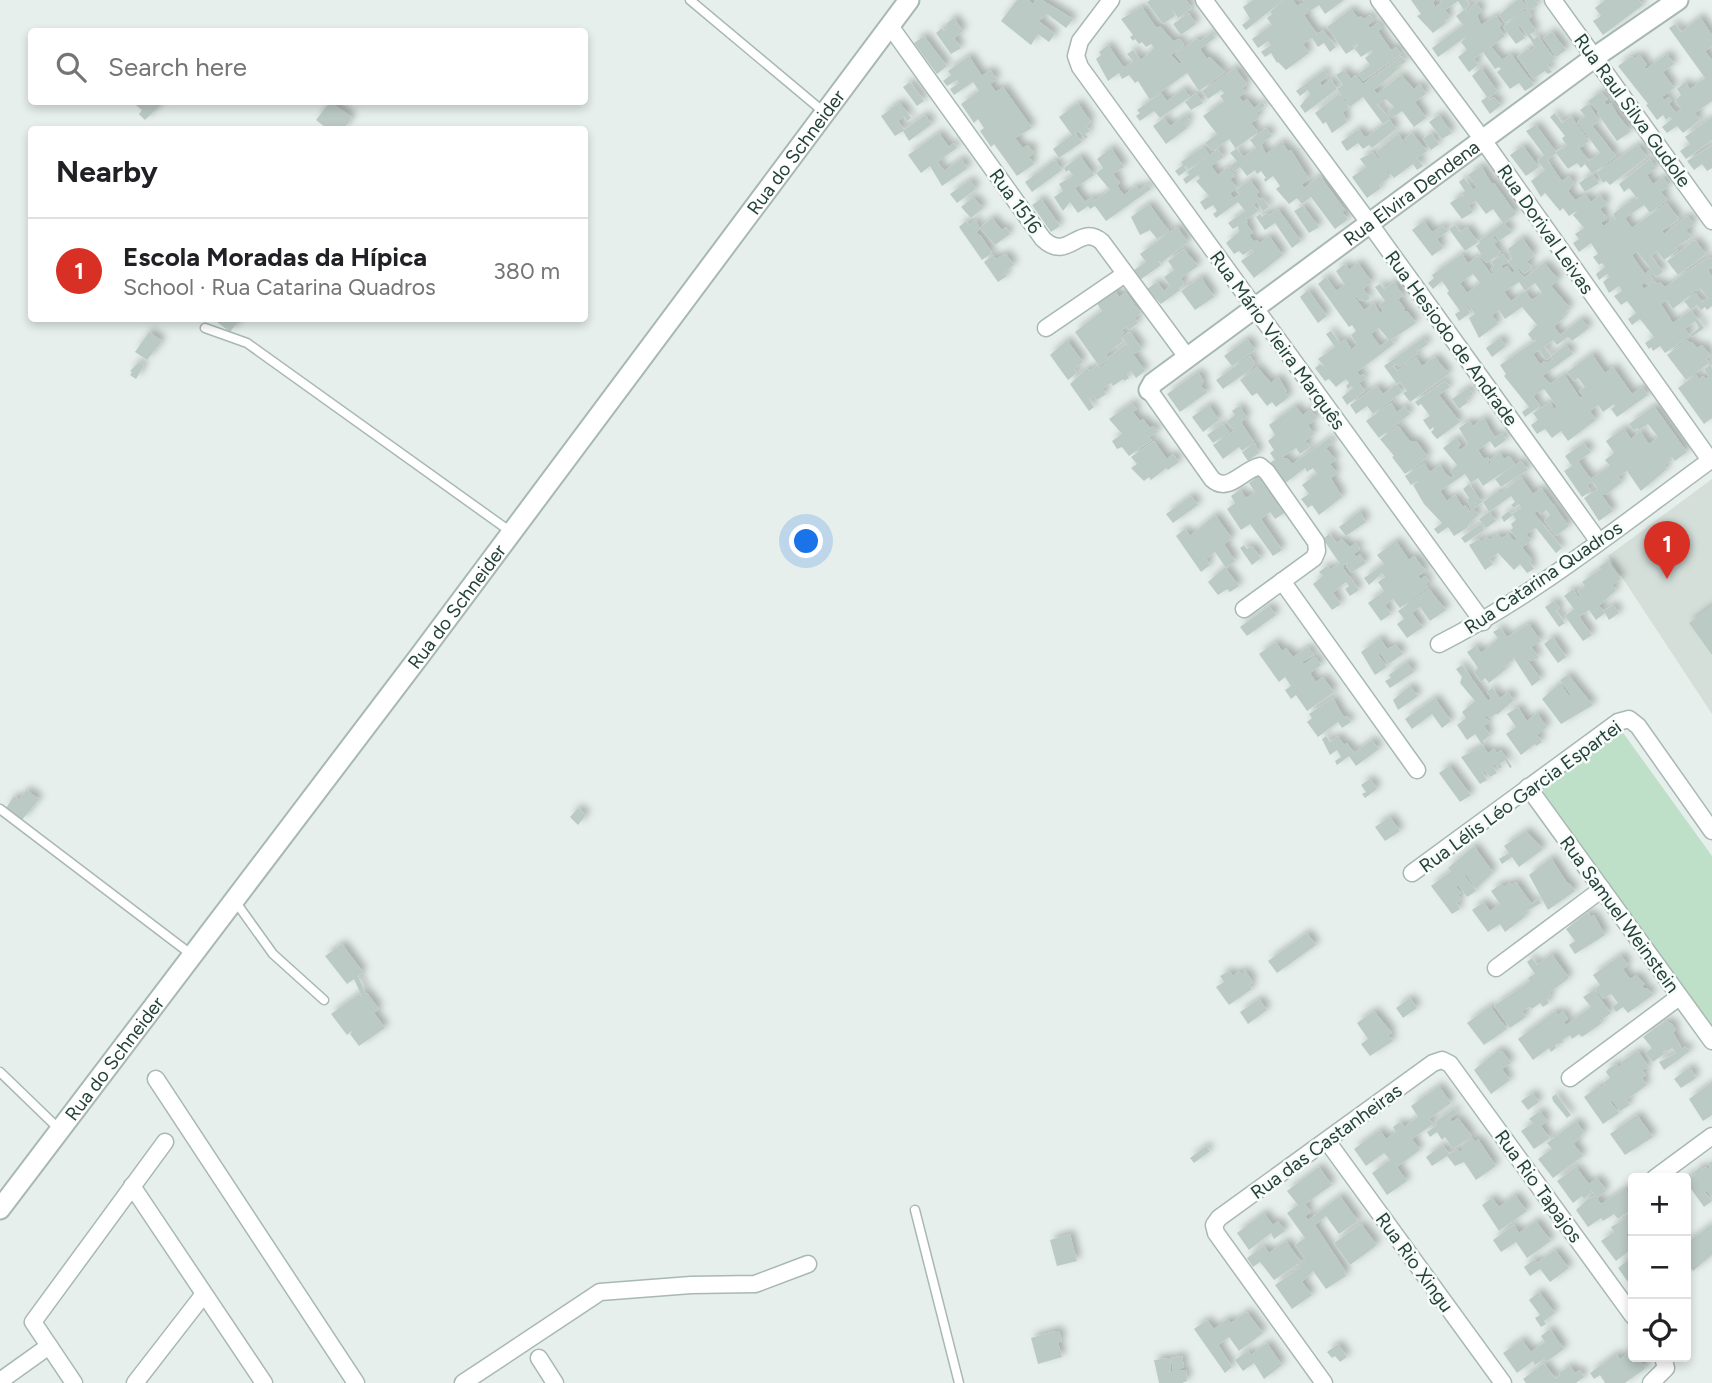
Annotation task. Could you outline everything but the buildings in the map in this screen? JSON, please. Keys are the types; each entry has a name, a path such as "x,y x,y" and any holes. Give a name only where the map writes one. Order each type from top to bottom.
{"street":[{"name":"Rua do Schneider","path":"0,1209 909,0"},
{"name":"Rua Mário Vieira Marquês","path":"1111,0 1080,41 1076,56 1080,67 1483,622"},
{"name":"Rua Hesiodo de Andrade","path":"1205,0 1599,542"},
{"name":"Rua Dorival Leivas","path":"1379,0 1483,140 1711,459"},
{"name":"Rua Raul Silva Gudole","path":"1553,0 1712,221"},
{"name":"Rua Elvira Dendena","path":"1149,390 1153,383 1595,57 1678,0"},
{"name":"Rua 1516","path":"890,26 1043,239 1051,247 1060,249 1086,236 1095,236 1187,358"},
{"path":"1046,328 1125,274"},
{"path":"1149,390 1218,484 1226,485 1260,466 1316,542 1317,551 1314,558 1244,609"},
{"name":"Rua Catarina Quadros","path":"1439,644 1483,622 1599,542 1711,459"},
{"path":"1282,581 1417,770"},
{"name":"Rua Lélis Léo Garcia Espartei","path":"1412,873 1618,722 1629,719 1637,726 1712,831"},
{"name":"Rua Samuel Weinstein","path":"1528,787 1712,1041"},
{"path":"1496,968 1602,889"},
{"path":"1570,1078 1679,997"},
{"name":"Rua das Castanheiras","path":"1324,1383 1216,1233 1214,1226 1219,1218 1433,1063 1442,1060"},
{"name":"Rua Rio Tapajos","path":"1442,1060 1450,1064 1628,1309"},
{"path":"156,1079 356,1383"},
{"path":"1662,1173 1712,1136"},
{"name":"Rua Rio Xingu","path":"1327,1141 1503,1383"},
{"path":"75,1383 33,1322 165,1142"},
{"path":"132,1186 264,1383"},
{"path":"463,1383 600,1292 755,1283 808,1264"},
{"path":"135,1383 204,1294"},
{"path":"0,1381 49,1346"},
{"path":"539,1358 555,1383"},
{"path":"1651,1383 1665,1363"}],"lane":[{"path":"690,0 825,113"},
{"path":"205,328 247,343 511,532"},
{"path":"0,809 192,955"},
{"path":"234,900 273,954 324,1000"},
{"path":"0,1072 60,1130"},
{"path":"915,1210 959,1383"}],"shaded area":[{"path":"1712,479 1712,714 1608,556"}],"green space":[{"path":"1621,730 1712,856 1712,1033 1537,791"}],"place":[{"name":"Escola Moradas da Hípica","path":"1667,579"}]}
